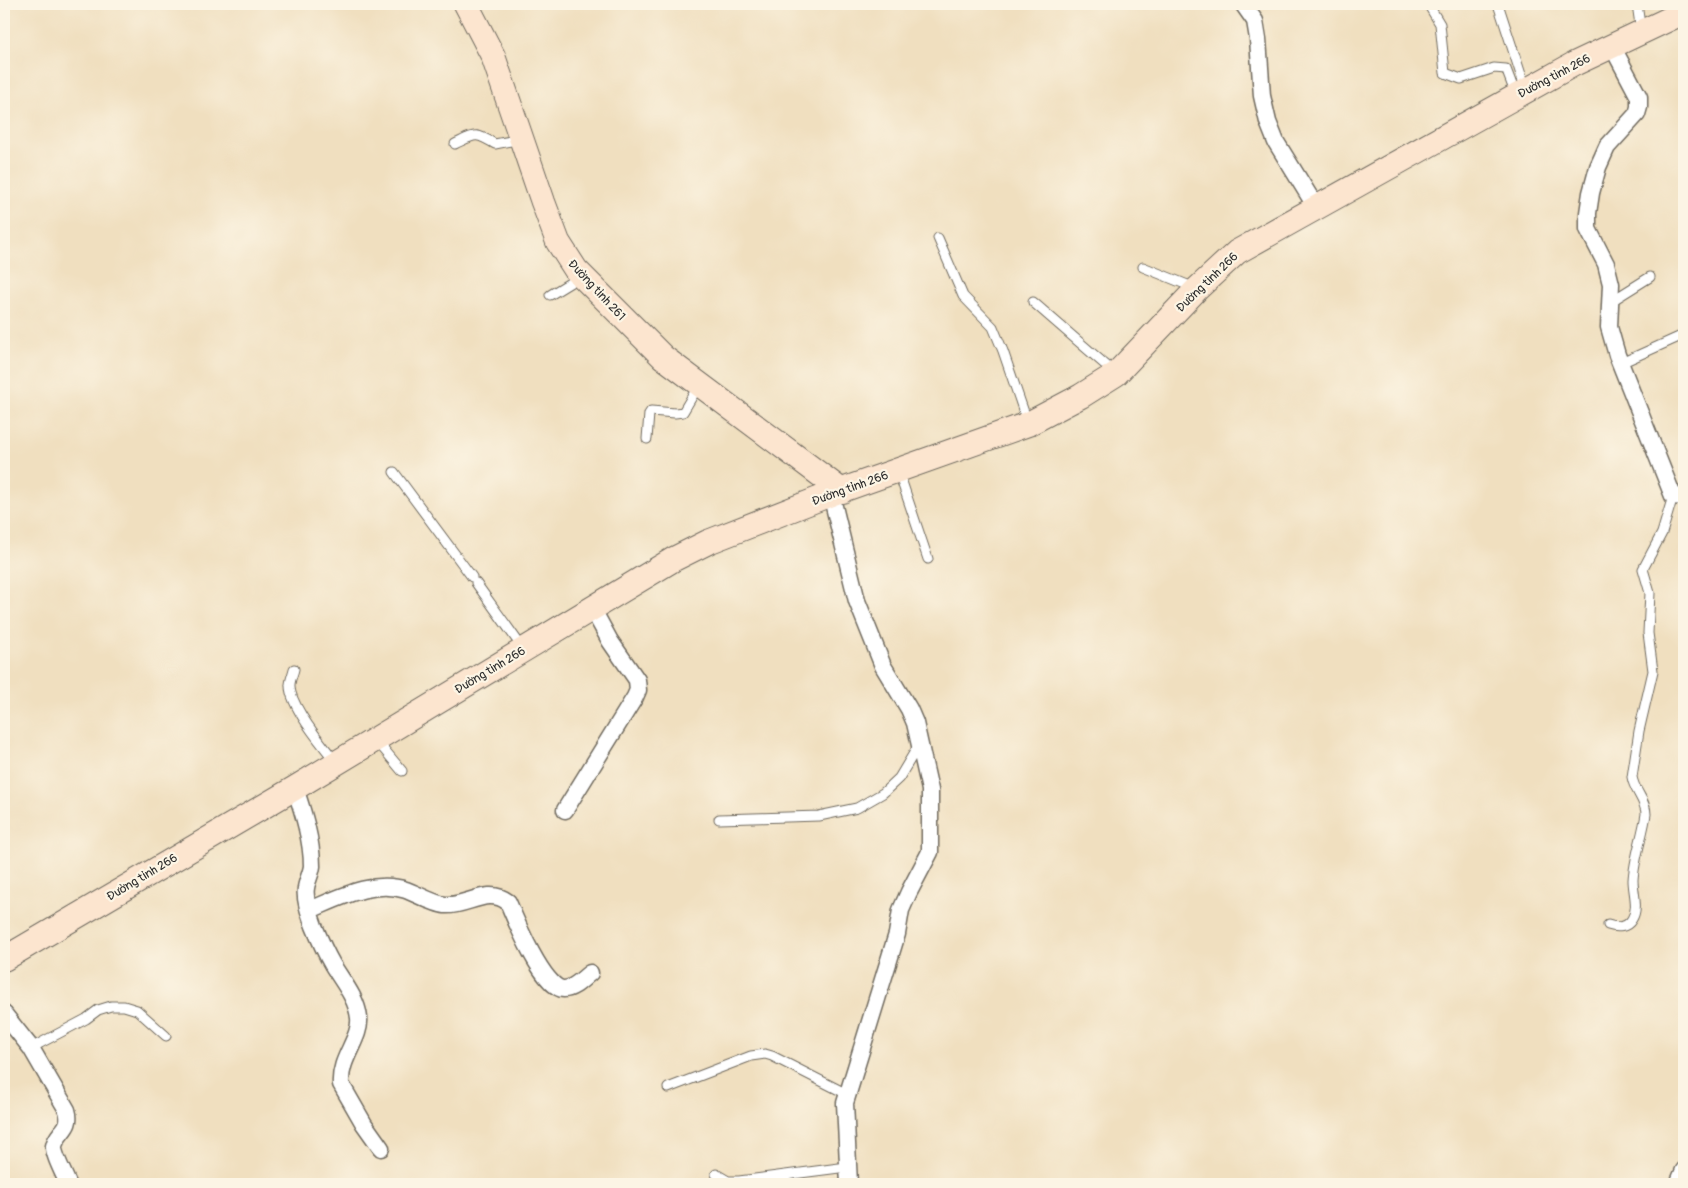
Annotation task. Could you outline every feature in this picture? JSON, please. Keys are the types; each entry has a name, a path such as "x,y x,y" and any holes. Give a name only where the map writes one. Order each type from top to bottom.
{"main road":[{"name":"Đường tỉnh 261","path":"466,4 493,56 558,242 581,276 663,357 837,492"},
{"name":"Đường tỉnh 266","path":"4,959 295,788 674,559 708,542 837,492 1028,424 1081,396 1116,374 1197,289 1236,252 1574,64 1684,12"}],"street":[{"path":"1243,4 1255,21 1262,96 1268,122 1276,142 1316,207"},
{"path":"1612,46 1639,97 1639,107 1637,114 1607,147 1598,167 1589,206 1588,229 1606,264 1615,299 1609,326 1628,359 1679,496"},
{"path":"837,492 857,601 883,666 910,710 915,723 930,790 930,852 909,892 902,910 897,934 847,1094 844,1109 848,1142 847,1167 849,1184"},
{"path":"565,810 638,690 637,680 610,641 592,608"},
{"path":"295,788 304,816 312,866 306,889 313,924 330,962 355,1003 359,1020 356,1034 344,1060 340,1076 341,1084 364,1124 381,1148"},
{"path":"310,910 350,893 369,888 388,887 404,889 444,905 455,904 474,898 502,898 508,902 531,954 556,987 562,990 572,988 590,973"},
{"path":"4,1014 31,1048 69,1117 69,1123 54,1146 68,1184"},
{"path":"1678,1184 1684,1170"}],"lane":[{"path":"1428,4 1440,24 1445,73 1461,79 1494,68 1506,70 1521,93"},
{"path":"1498,4 1521,93"},
{"path":"1637,4 1641,32"},
{"path":"455,144 478,135 486,137 495,144 521,139"},
{"path":"938,238 963,296 993,327 1028,424"},
{"path":"1143,267 1197,289"},
{"path":"550,295 581,276"},
{"path":"1615,299 1650,277"},
{"path":"1033,302 1116,374"},
{"path":"1628,359 1681,336"},
{"path":"648,439 649,414 651,411 683,412 699,385"},
{"path":"898,470 928,559"},
{"path":"394,472 524,650"},
{"path":"1608,925 1616,928 1621,927 1632,920 1635,913 1633,877 1646,814 1645,804 1633,784 1632,777 1639,730 1653,671 1648,632 1650,593 1643,569 1679,496"},
{"path":"294,669 290,684 291,694 316,736 336,763"},
{"path":"376,738 402,771"},
{"path":"720,819 819,816 857,808 883,793 899,778 920,743"},
{"path":"31,1048 86,1019 98,1010 111,1006 124,1006 137,1010 166,1036"},
{"path":"668,1088 751,1056 765,1054 847,1094"},
{"path":"716,1174 728,1180 739,1182 847,1167"}]}
